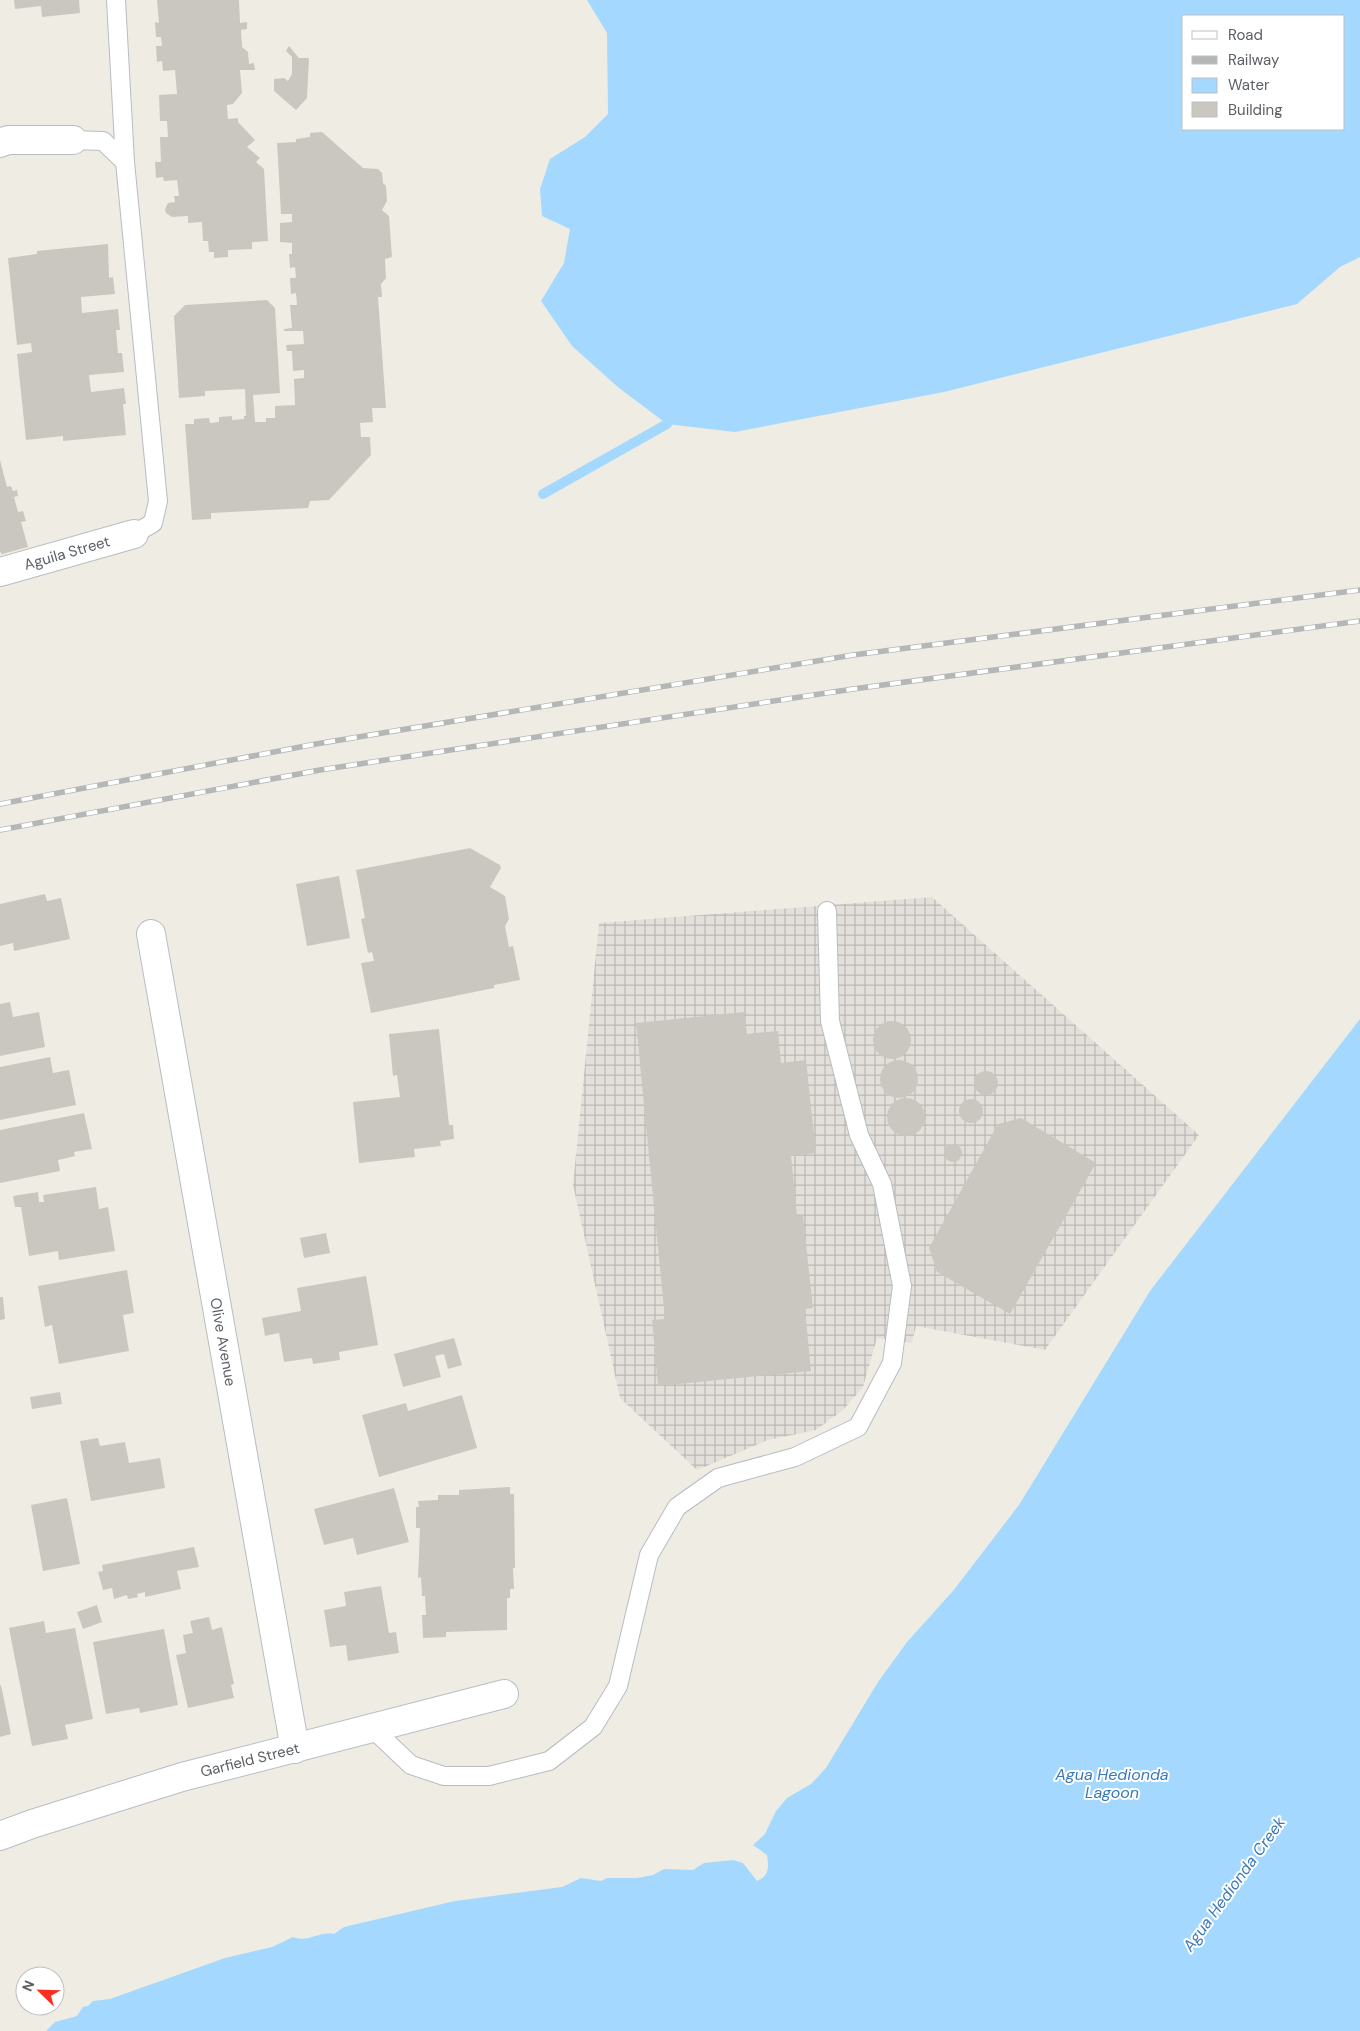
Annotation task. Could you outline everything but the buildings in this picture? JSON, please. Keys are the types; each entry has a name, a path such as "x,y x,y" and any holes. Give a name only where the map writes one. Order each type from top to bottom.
{"street":[{"path":"0,143 8,140 73,140"},
{"name":"Aguila Street","path":"0,572 134,534"},
{"name":"Olive Avenue","path":"151,934 295,1749"},
{"name":"Garfield Street","path":"0,1836 32,1824 182,1777 504,1694"}],"lane":[{"path":"116,0 124,162 158,501 153,523 134,534"},
{"path":"73,140 103,141 124,162"},
{"path":"373,1729 411,1765 444,1776 489,1776 549,1761 593,1727 618,1686 649,1555 677,1507 718,1478 795,1457 858,1427 892,1364 902,1286 882,1184 859,1135 830,1021 827,911"}],"shaded area":[{"path":"932,897 1199,1135 1045,1350 916,1326 912,1343 877,1338 863,1387 843,1410 816,1430 768,1440 697,1470 620,1398 573,1185 599,923"}],"water":[{"path":"587,0 1360,0 1360,257 1340,267 1297,304 944,392 735,432 667,424 619,388 572,346 541,301 564,263 570,229 542,216 540,189 550,159 585,137 608,114 607,33"},
{"name":"Agua Hedionda Lagoon","path":"1360,1019 1360,2031 46,2031 55,2022 77,2016 83,2007 88,2006 93,2001 110,1999 225,1958 272,1947 293,1937 304,1939 323,1934 334,1934 344,1927 455,1901 562,1887 581,1878 601,1881 607,1878 637,1878 653,1875 664,1869 693,1870 704,1863 733,1860 743,1863 757,1881 764,1877 768,1864 767,1855 753,1845 765,1834 776,1811 787,1798 811,1784 826,1768 878,1682 907,1642 953,1591 1019,1505 1150,1291"}],"waterway":[{"path":"543,494 667,424"}],"railway":[{"path":"0,804 316,744 853,655 1360,590"},
{"path":"0,830 320,770 853,689 1360,621"}],"water label":[{"name":"Agua Hedionda Creek","path":"1234,1884"}]}
